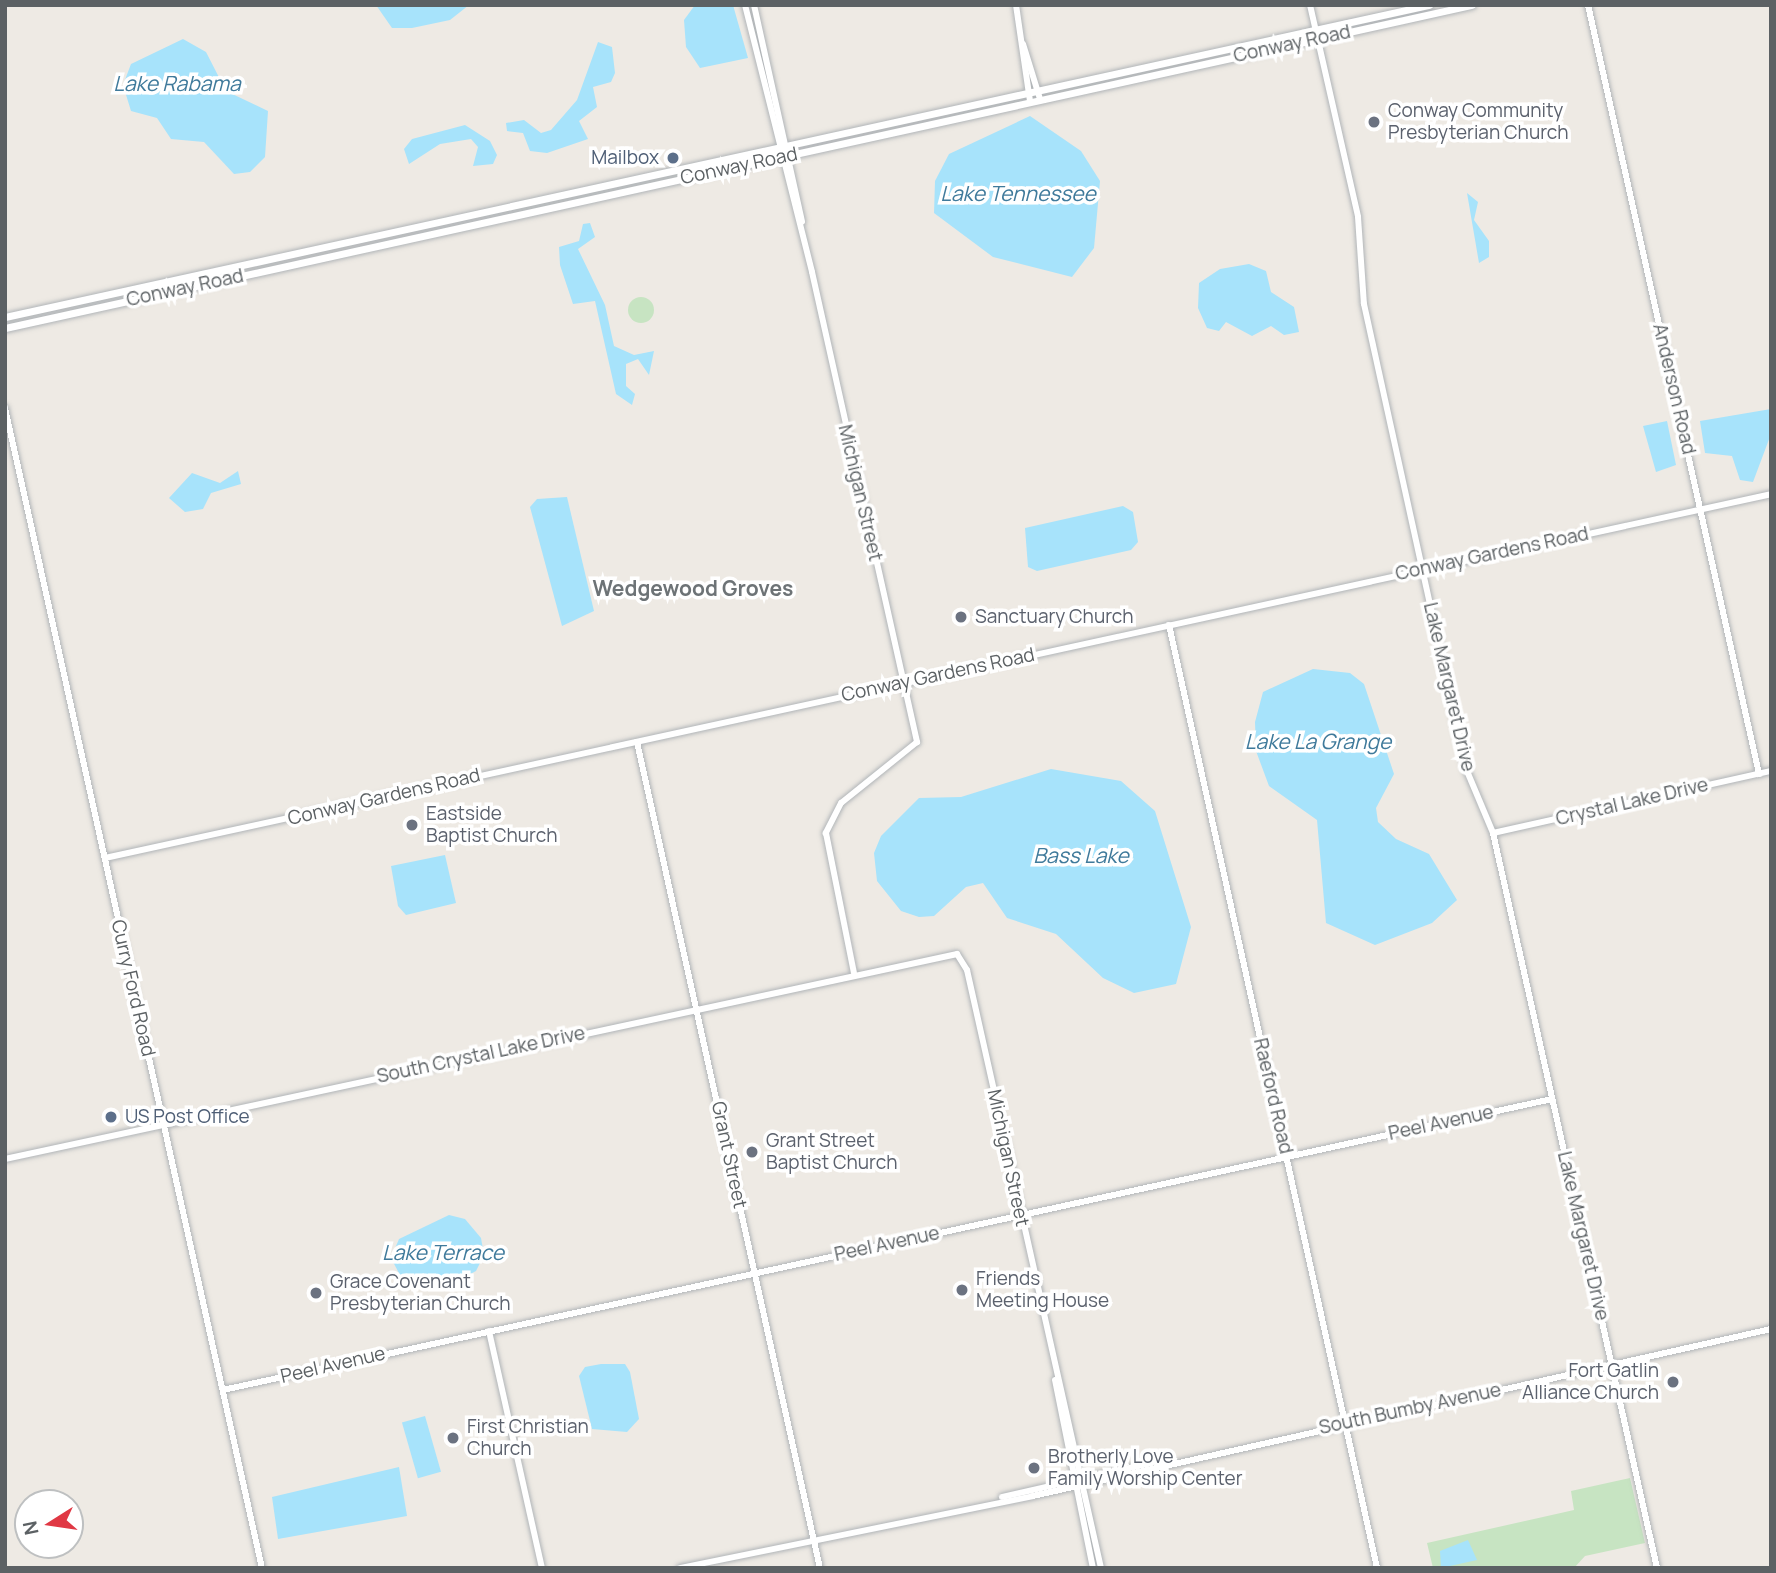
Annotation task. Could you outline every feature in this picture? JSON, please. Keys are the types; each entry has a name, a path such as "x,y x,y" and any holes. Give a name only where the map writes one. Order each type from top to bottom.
{"main road":[{"name":"Conway Road","path":"5,317 1429,5"},
{"name":"Conway Road","path":"5,328 1472,5"},
{"path":"929,124 965,106"},
{"path":"512,215 537,200"},
{"path":"261,271 287,256"},
{"path":"170,291 187,278"},
{"path":"139,297 167,282"}],"street":[{"name":"Michigan Street","path":"744,5 786,155 917,742 841,803 825,849 854,973"},
{"name":"Michigan Street","path":"754,5 784,147"},
{"path":"1016,5 1030,101"},
{"name":"Lake Margaret Drive","path":"1310,5 1358,217 1364,304 1422,569 1467,771 1493,833 1657,1568"},
{"name":"Anderson Road","path":"1588,5 1759,774"},
{"path":"1022,42 1040,99"},
{"name":"Curry Ford Road","path":"5,408 262,1568"},
{"name":"Conway Gardens Road","path":"105,858 903,681 1771,494"},
{"name":"Raeford Road","path":"1169,625 1377,1568"},
{"name":"Grant Street","path":"637,742 820,1568"},
{"name":"Crystal Lake Drive","path":"1493,833 1771,771"},
{"name":"Michigan Street","path":"957,954 967,970 1101,1568"},
{"name":"South Crystal Lake Drive","path":"5,1159 854,973 957,954"},
{"name":"Peel Avenue","path":"223,1390 1552,1099"},
{"name":"South Bumby Avenue","path":"680,1568 990,1501 1083,1485 1172,1461 1771,1329"},
{"path":"489,1331 542,1568"},
{"name":"Michigan Street","path":"1054,1364 1073,1478 1093,1568"},
{"name":"South Bumby Avenue","path":"990,1501 1081,1476 1172,1461"}],"green space":[{"path":"641,297 650,301 654,310 650,319 641,323 632,319 628,310 632,301"},
{"path":"1630,1478 1645,1543 1585,1556 1574,1568 1433,1568 1427,1543 1574,1510 1571,1491"}],"water":[{"path":"376,5 469,5 450,20 412,28 392,28"},
{"path":"695,5 733,5 748,58 700,68 686,47 684,20"},
{"name":"Lake Rabama","path":"183,39 206,52 226,91 268,111 265,157 250,172 234,174 204,142 171,139 157,118 131,111 123,85 131,64"},
{"path":"598,42 612,47 615,73 611,82 593,87 597,107 579,121 588,139 547,153 530,151 523,133 507,131 506,123 524,120 541,133 551,130 577,100"},
{"name":"Lake Tennessee","path":"1030,116 1081,151 1100,181 1094,248 1072,277 993,257 934,213 935,181 949,154"},
{"path":"465,125 490,141 497,155 493,164 473,166 478,147 471,139 440,144 409,164 404,149 412,139"},
{"path":"1467,193 1478,202 1474,220 1489,241 1489,257 1479,263"},
{"path":"590,223 595,237 578,249 605,305 614,346 634,355 654,351 649,375 638,359 626,364 626,386 635,394 632,405 616,394 595,301 573,304 560,265 559,247 579,241 583,224"},
{"path":"1249,264 1266,271 1271,292 1294,307 1299,332 1284,335 1271,326 1252,336 1226,322 1219,331 1207,328 1198,308 1199,283 1220,269"},
{"path":"1771,409 1771,434 1753,482 1740,480 1732,456 1705,453 1700,421"},
{"path":"1667,421 1676,465 1656,472 1643,426"},
{"path":"238,471 241,484 211,493 203,509 185,512 169,498 192,473 220,483"},
{"path":"567,497 594,611 562,626 530,507 537,499"},
{"path":"1123,506 1133,512 1138,542 1131,550 1037,571 1028,567 1025,528"},
{"name":"Lake La Grange","path":"1313,669 1350,673 1364,684 1394,774 1376,808 1378,822 1396,839 1429,854 1457,900 1432,923 1375,945 1326,923 1317,820 1269,786 1256,751 1255,722 1263,692"},
{"name":"Bass Lake","path":"1051,769 1121,781 1155,811 1191,927 1176,984 1134,993 1103,978 1056,934 1007,918 983,883 966,887 934,916 919,917 901,911 877,881 874,853 881,836 919,798 961,797"},
{"path":"445,855 456,903 406,915 398,906 391,866"},
{"name":"Lake Terrace","path":"449,1215 465,1219 481,1238 484,1255 476,1271 446,1287 402,1279 391,1258 399,1239"},
{"path":"625,1364 630,1372 639,1419 627,1432 592,1429 579,1376 585,1367"},
{"path":"425,1416 441,1472 418,1478 402,1423"},
{"path":"399,1467 407,1516 278,1539 272,1497"},
{"path":"1468,1540 1477,1560 1441,1568 1440,1551"}],"place":[{"name":"Conway Community Presbyterian Church","path":"1374,122"},
{"name":"Mailbox","path":"673,158"},
{"name":"Sanctuary Church","path":"961,617"},
{"name":"Eastside Baptist Church","path":"412,825"},
{"name":"US Post Office","path":"111,1117"},
{"name":"Grant Street Baptist Church","path":"752,1152"},
{"name":"Friends Meeting House","path":"962,1290"},
{"name":"Grace Covenant Presbyterian Church","path":"316,1293"},
{"name":"Fort Gatlin Alliance Church","path":"1673,1382"},
{"name":"First Christian Church","path":"453,1438"},
{"name":"Brotherly Love Family Worship Center","path":"1034,1468"}],"district":[{"name":"Wedgewood Groves","path":"693,588"}]}
